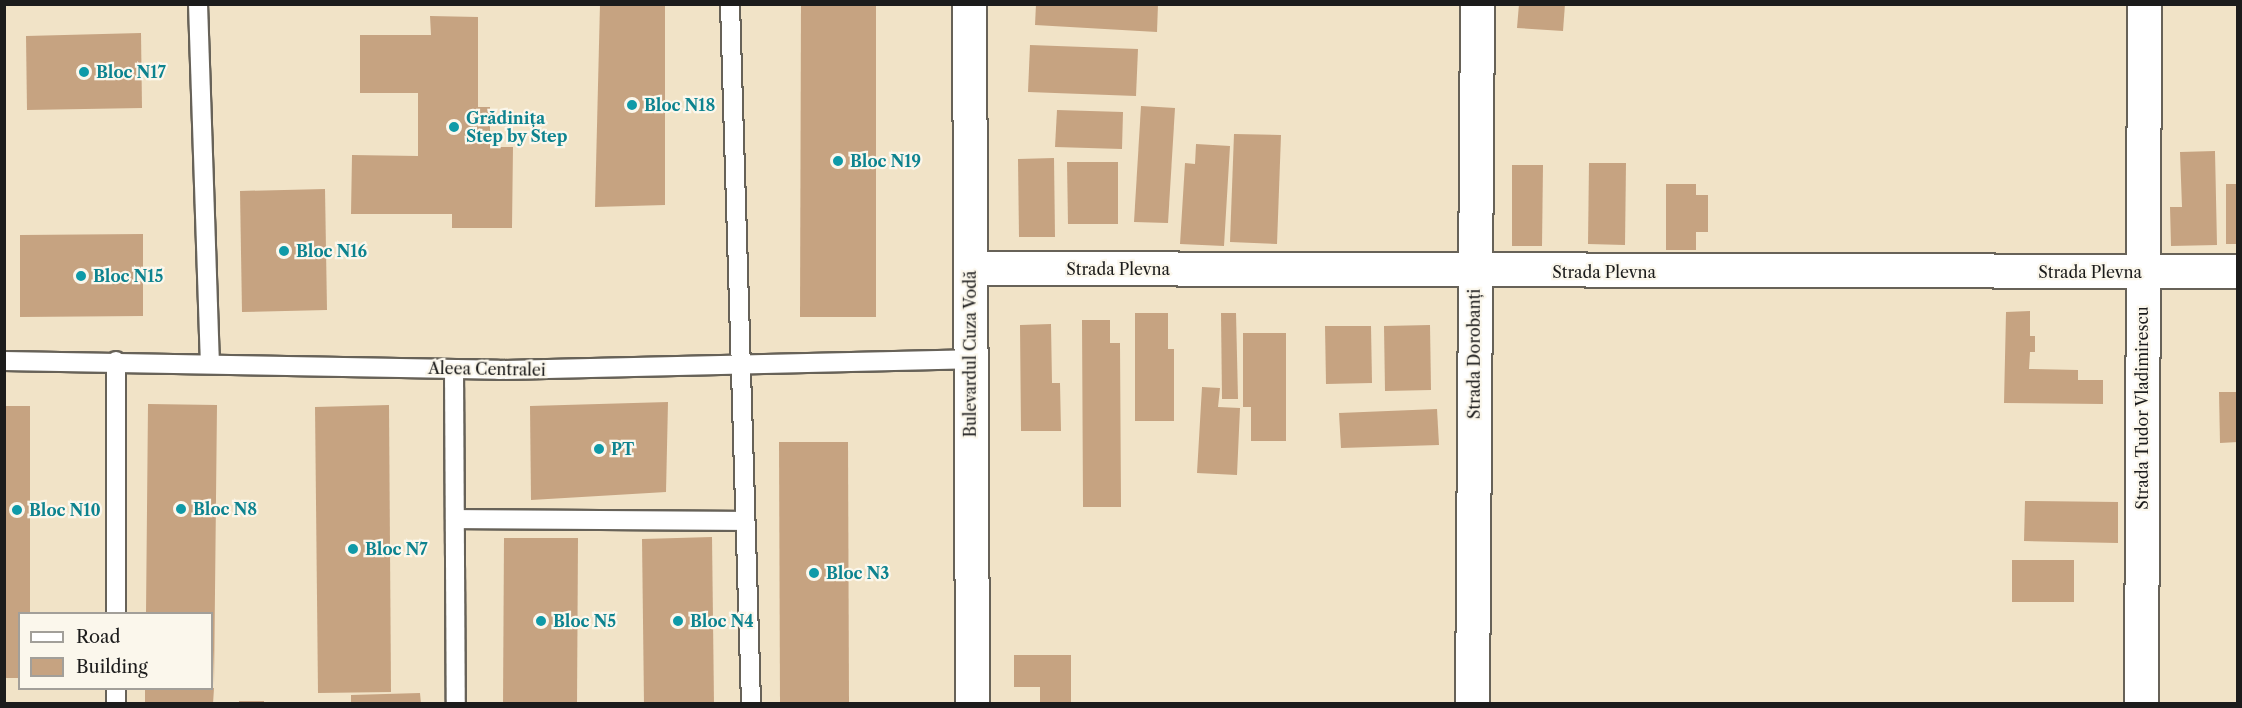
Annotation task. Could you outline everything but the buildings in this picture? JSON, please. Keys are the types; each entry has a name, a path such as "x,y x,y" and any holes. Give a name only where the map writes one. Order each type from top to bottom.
{"street":[{"name":"Bulevardul Cuza Vodă","path":"969,4 972,704"},
{"name":"Strada Dorobanți","path":"1472,704 1476,4"},
{"name":"Strada Tudor Vladimirescu","path":"2141,704 2145,4"},
{"name":"Strada Plevna","path":"970,268 1474,272 2238,271"}],"lane":[{"path":"198,4 210,362"},
{"path":"730,4 751,704"},
{"name":"Aleea Centralei","path":"4,361 210,362 453,369 742,365 970,358"},
{"path":"116,361 116,612"},
{"path":"453,369 456,704"},
{"path":"455,519 745,521"}],"place":[{"name":"Bloc N17","path":"84,72"},
{"name":"Bloc N18","path":"632,105"},
{"name":"Grădinița Step by Step","path":"454,127"},
{"name":"Bloc N19","path":"838,161"},
{"name":"Bloc N16","path":"284,251"},
{"name":"Bloc N15","path":"81,276"},
{"name":"PT","path":"599,449"},
{"name":"Bloc N8","path":"181,509"},
{"name":"Bloc N10","path":"17,510"},
{"name":"Bloc N7","path":"353,549"},
{"name":"Bloc N3","path":"814,573"},
{"name":"Bloc N5","path":"541,621"},
{"name":"Bloc N4","path":"678,621"}]}
